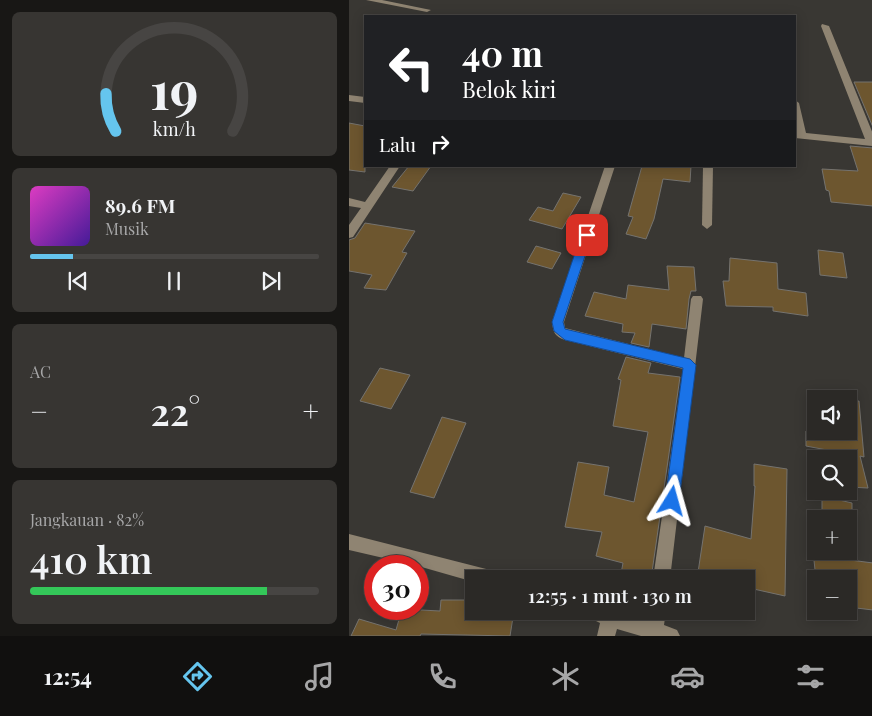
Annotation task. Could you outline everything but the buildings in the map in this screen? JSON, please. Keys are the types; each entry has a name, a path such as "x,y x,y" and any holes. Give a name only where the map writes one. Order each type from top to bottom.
{"street":[{"path":"370,0 427,10"},
{"path":"796,112 799,135 872,143 825,26"},
{"path":"349,98 364,100"},
{"path":"349,234 394,167"},
{"path":"610,167 558,322 559,331 565,335 690,365"},
{"path":"707,225 708,167"},
{"path":"349,202 367,206"},
{"path":"662,570 697,299"},
{"path":"349,542 465,572"},
{"path":"603,620 606,636"},
{"path":"620,620 671,636"},
{"path":"654,631 656,620"}],"route":[{"path":"587,235 558,322 559,331 565,335 690,365 672,501"}]}
